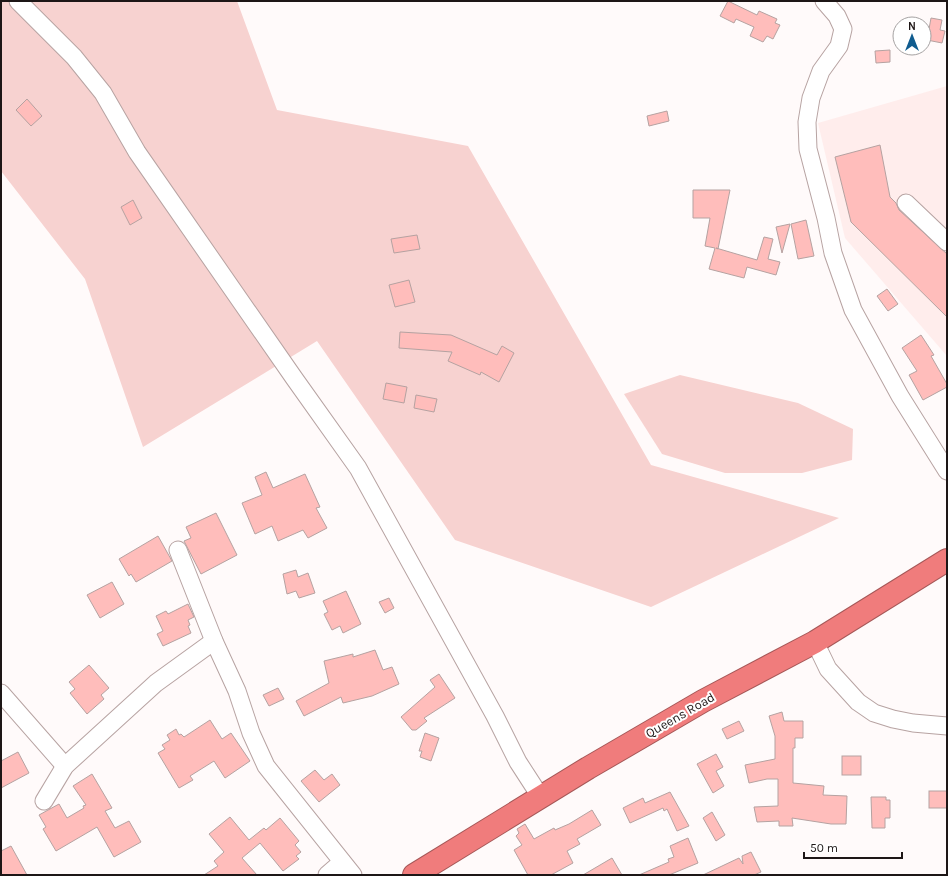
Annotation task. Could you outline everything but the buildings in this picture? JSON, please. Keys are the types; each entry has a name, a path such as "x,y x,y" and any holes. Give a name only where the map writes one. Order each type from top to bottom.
{"highway":[{"name":"Queens Road","path":"414,875 485,833 540,796 703,701 815,642 947,560"}],"street":[{"path":"18,1 74,57 103,93 137,152 289,372 358,468 495,716 518,762 540,796"},
{"path":"824,1 837,16 843,29 839,46 821,71 811,98 807,122 808,149 826,218 833,253 854,310 900,396 947,471"},
{"path":"906,203 947,242"},
{"path":"178,550 214,641 237,691 251,733 266,766 353,875"},
{"path":"44,801 65,766 156,682 214,641"},
{"path":"815,642 828,669 858,702 874,713 893,720 947,726"},
{"path":"1,693 65,766"},
{"path":"327,875 342,862"}],"shaded area":[{"path":"1,1 237,1 277,110 468,146 651,465 839,518 651,607 455,540 317,341 143,447 85,279 1,171"},
{"path":"947,86 947,356 845,238 818,123"},
{"path":"680,375 798,403 853,429 852,460 802,473 725,473 662,454 624,394"}]}
